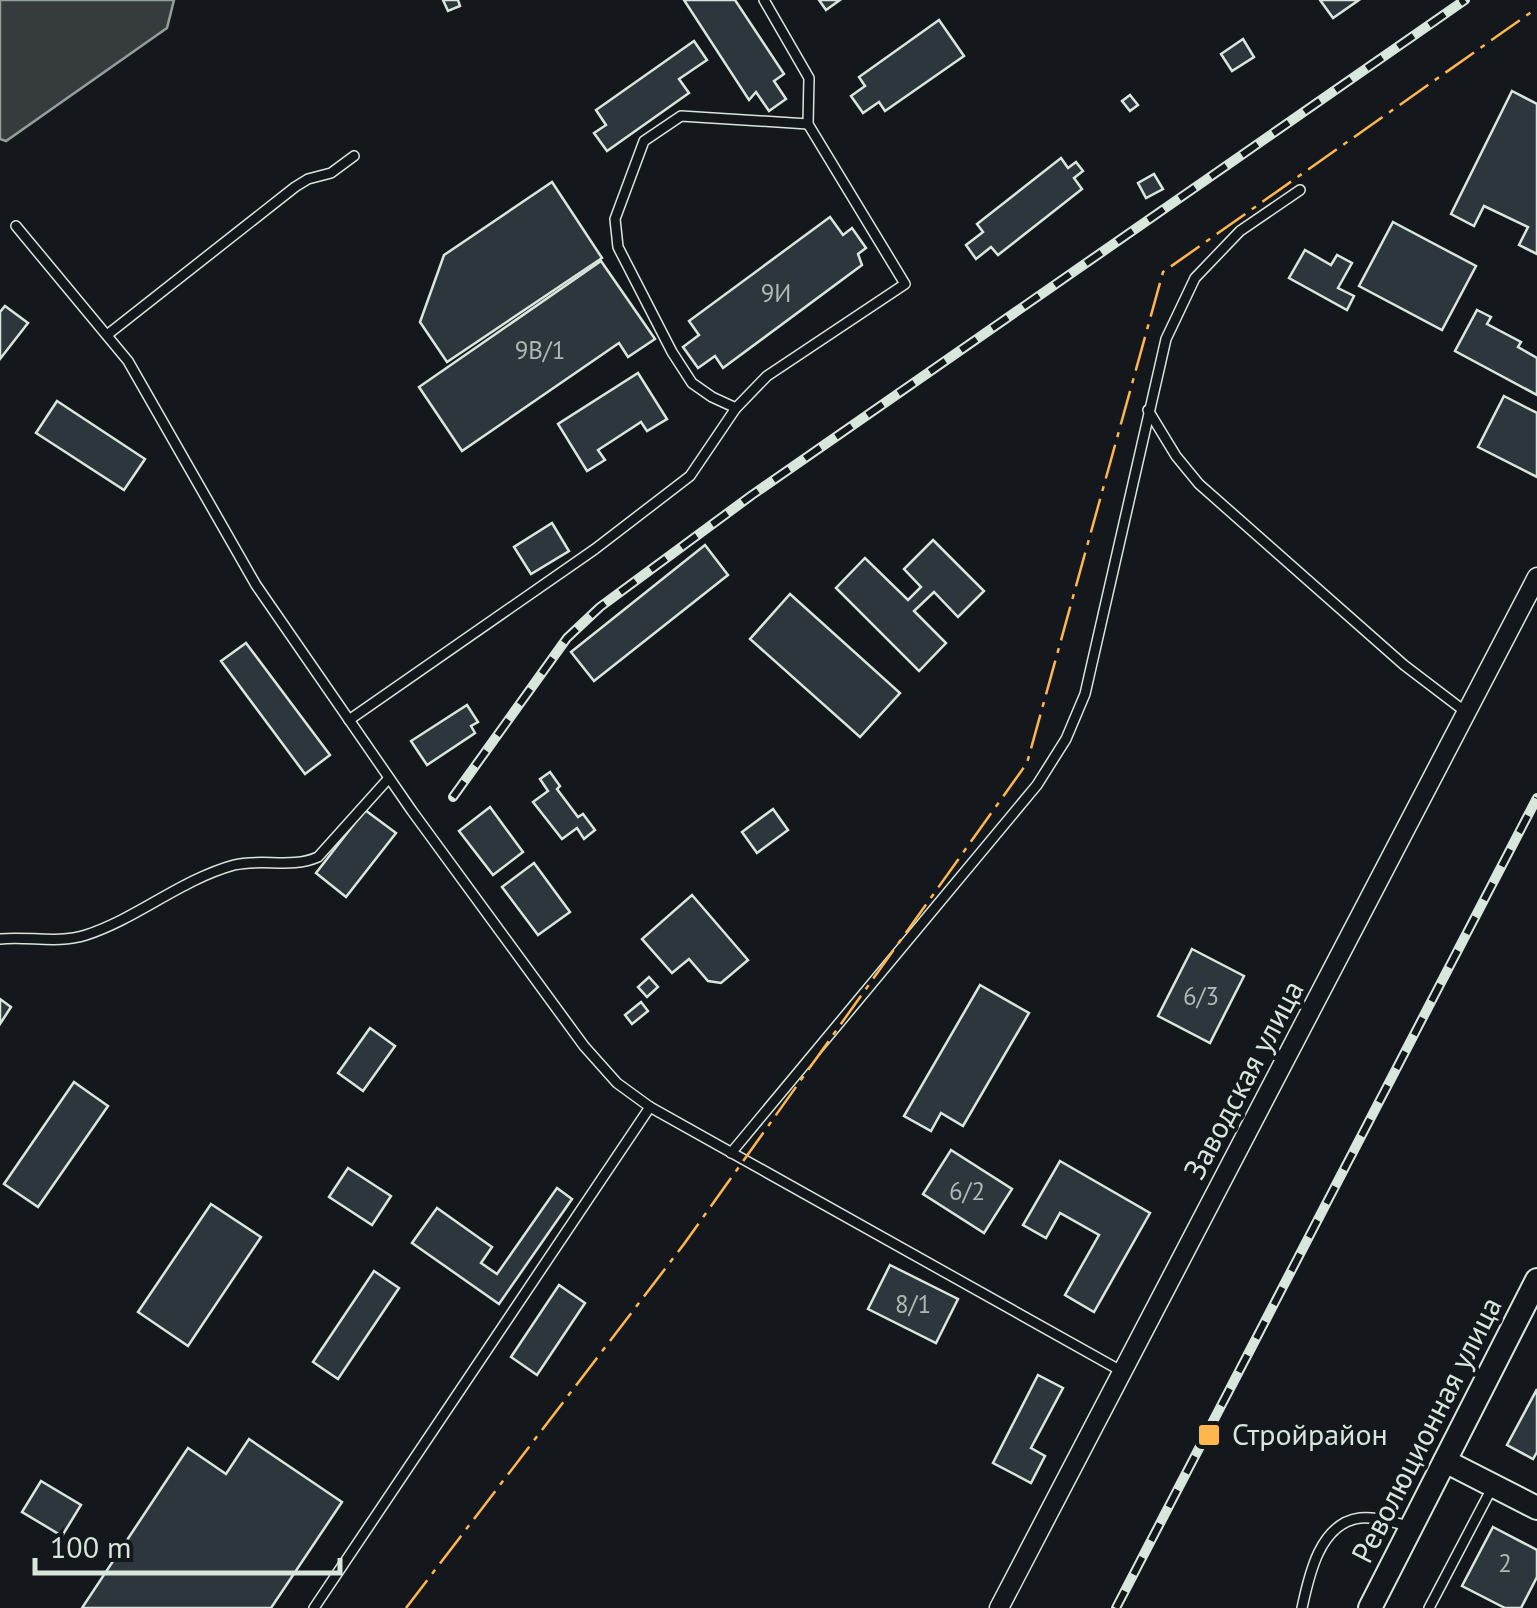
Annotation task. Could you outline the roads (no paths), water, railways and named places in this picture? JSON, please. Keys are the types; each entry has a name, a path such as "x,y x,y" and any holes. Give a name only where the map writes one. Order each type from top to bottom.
{"street":[{"name":"Заводская улица","path":"1000,1608 1537,578"},
{"name":"Революционная улица","path":"1370,1608 1537,1280"},
{"path":"1445,1461 1537,1508"}],"lane":[{"path":"349,720 595,549 690,476 736,408 767,376 905,284 808,124 809,78 764,0"},
{"path":"736,408 692,382 672,352 618,247 616,219 644,141 682,116 808,124"},
{"path":"108,335 295,187 330,173 354,156"},
{"path":"731,1152 1037,786 1066,738 1084,694 1166,339 1195,278 1240,231 1300,190"},
{"path":"16,226 108,335 150,394 256,585 389,778 584,1046 617,1083 650,1107 1123,1372"},
{"path":"1148,410 1176,456 1200,484 1404,665 1467,713"},
{"path":"0,939 80,937 142,910 184,884 235,865 283,861 295,865 309,861 318,856 389,778"},
{"path":"314,1608 650,1107"},
{"path":"1429,1608 1493,1486"},
{"path":"1302,1608 1310,1573 1326,1541 1344,1522 1364,1517 1412,1527"}],"railway":[{"path":"453,797 567,638 600,607 752,495 1465,0"},
{"path":"1116,1608 1537,798"}],"place":[{"name":"Стройрайон","path":"1209,1435"}]}
